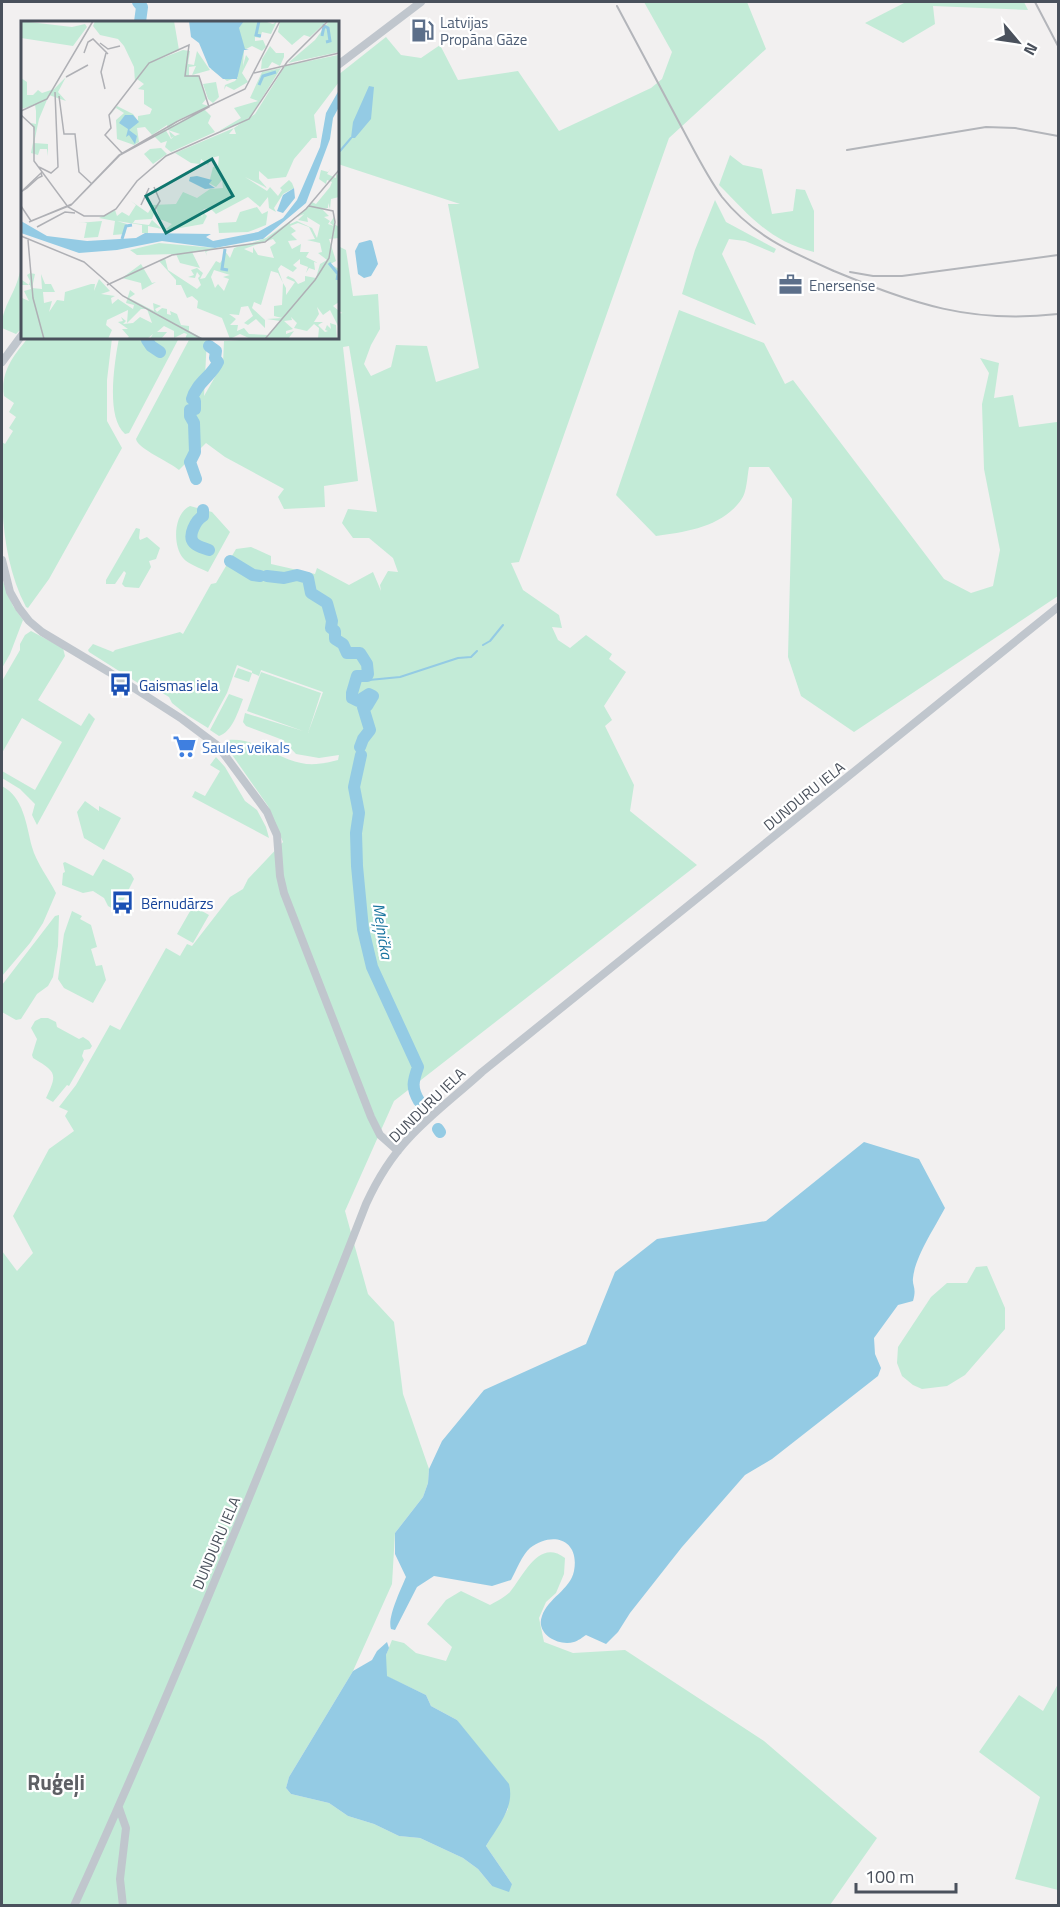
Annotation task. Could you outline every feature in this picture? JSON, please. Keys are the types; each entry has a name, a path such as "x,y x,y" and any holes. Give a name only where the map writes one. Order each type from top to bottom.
{"street":[{"path":"339,64 421,2"},
{"path":"2,362 21,336"},
{"path":"2,560 10,592 29,621 42,632 109,672 207,736 228,757 267,812 277,835 280,876 288,904 371,1117 380,1135 398,1151"},
{"name":"DUNDURU IELA","path":"74,1905 118,1808 266,1460 366,1204 398,1151 410,1137 482,1072 1059,607"},
{"path":"118,1808 126,1828 120,1879 123,1905"}],"green space":[{"path":"644,2 747,2 766,49 669,138 519,562 511,563 523,590 559,615 562,628 552,627 558,640 570,648 586,635 612,654 609,659 626,672 604,706 612,720 605,726 634,785 630,811 697,865 394,1101 345,1211 368,1294 394,1322 403,1394 429,1469 428,1483 423,1497 395,1533 392,1584 353,1671 289,1777 286,1788 291,1794 329,1803 348,1816 374,1824 399,1836 420,1838 463,1858 478,1869 492,1886 512,1884 486,1846 508,1809 457,1720 431,1706 426,1695 386,1676 386,1655 392,1640 404,1643 416,1653 446,1661 452,1647 427,1624 446,1600 461,1591 490,1605 510,1592 527,1568 540,1555 547,1552 556,1553 565,1558 564,1574 556,1593 546,1602 539,1618 544,1642 573,1653 625,1650 764,1741 877,1838 830,1905 2,1905 2,1251 17,1271 33,1253 13,1216 49,1149 74,1131 65,1116 68,1111 59,1107 76,1085 110,1025 120,1030 166,948 180,956 187,944 192,946 230,897 243,889 248,879 283,842 268,806 226,744 229,740 248,742 306,764 338,760 339,755 319,758 296,754 283,740 246,726 243,722 245,713 303,731 247,711 261,672 321,693 308,733 323,692 261,670 259,676 237,665 227,693 208,728 187,715 172,703 169,697 138,683 88,650 93,644 113,652 180,632 183,634 211,584 216,583 236,549 251,547 271,556 271,564 315,574 317,568 349,585 373,572 381,591 380,585 388,571 398,572 393,558 369,538 353,538 342,523 348,509 377,512 349,346 343,347 358,481 324,486 325,507 284,509 278,497 284,489 225,457 206,443 179,470 138,443 136,439 189,339 207,339 204,396 223,363 224,341 339,339 339,314 342,313 339,311 339,246 346,250 353,296 378,294 380,329 364,364 371,376 391,367 396,345 427,346 436,382 479,368 448,204 460,204 339,164 339,74 386,37 401,55 421,58 440,45 458,80 518,71 559,131 651,88 662,79 672,52"},
{"path":"906,2 1024,2 1028,10 933,6 935,24 903,43 865,23"},
{"path":"730,155 743,165 762,169 772,214 793,211 796,189 805,190 814,211 814,252 772,234 719,185"},
{"path":"715,200 726,222 776,249 774,253 745,241 729,239 722,254 756,325 682,294 695,250"},
{"path":"21,265 21,329 16,334 2,328 2,322"},
{"path":"679,310 764,343 785,384 793,380 944,579 971,593 993,586 1000,550 984,469 982,404 989,373 980,358 999,363 994,398 1013,395 1019,427 1057,422 1058,596 854,732 801,696 788,657 792,499 769,467 749,467 743,497 724,516 703,527 679,532 656,536 616,495"},
{"path":"27,339 112,339 107,380 107,421 122,448 49,579 28,608 17,588 11,568 2,506 2,442 5,444 13,431 9,428 16,417 9,412 14,403 4,396 3,387 6,372 13,357"},
{"path":"119,339 178,339 129,433 125,434 115,415 114,374"},
{"path":"190,506 212,512 230,532 208,572 185,560 177,545 178,522"},
{"path":"136,528 140,529 140,540 147,537 160,548 156,559 149,561 151,567 139,588 125,587 122,584 126,573 124,571 115,584 106,584 106,580"},
{"path":"2,579 13,606 23,620 2,668"},
{"path":"31,631 63,648 65,656 38,700 81,726 89,713 95,719 37,825 32,815 35,804 20,789 2,778 2,771 35,790 62,742 22,718 2,753 2,681 20,650 20,644 25,635"},
{"path":"238,668 252,673 249,682 234,677"},
{"path":"229,694 243,699 231,726 219,736 210,730"},
{"path":"216,757 225,767 245,801 257,810 269,838 192,797 195,791 205,796 220,771 210,765"},
{"path":"2,786 15,797 20,805 34,853 56,893 43,923 30,943 2,976"},
{"path":"85,801 99,811 99,806 121,818 104,850 84,838 77,812"},
{"path":"103,859 131,874 134,879 119,909 115,910 108,906 104,898 93,891 83,893 62,885 65,872 63,863 93,876"},
{"path":"193,906 209,915 193,943 177,934"},
{"path":"72,911 82,916 80,919 91,925 97,947 91,949 96,966 102,965 106,980 93,1003 64,988 58,979 64,934"},
{"path":"59,915 58,946 53,977 48,986 37,994 21,1019 16,1020 2,1012 2,985 55,916"},
{"path":"48,1018 56,1022 57,1027 79,1039 83,1037 92,1046 84,1050 82,1056 84,1060 69,1086 67,1085 53,1102 46,1098 53,1074 32,1055 37,1039 31,1028 35,1021"},
{"path":"987,1266 1005,1308 1005,1329 965,1375 947,1386 922,1389 913,1385 902,1376 897,1363 898,1347 931,1297 947,1283 967,1283 976,1267"},
{"path":"1058,1684 1058,1890 1015,1879 1040,1797 979,1752 1019,1695 1043,1711"}],"water":[{"path":"369,86 374,87 371,119 355,138 351,138 353,122"},
{"path":"370,240 378,264 371,276 364,278 358,274 355,251 359,243"},
{"path":"864,1142 919,1159 945,1208 917,1261 913,1278 915,1293 913,1301 898,1305 874,1338 875,1354 881,1368 878,1376 772,1459 745,1475 682,1547 630,1613 618,1632 606,1644 586,1635 574,1642 562,1643 550,1638 542,1628 542,1616 545,1610 568,1584 574,1571 575,1560 569,1545 555,1539 538,1543 530,1548 511,1580 492,1586 434,1576 417,1587 395,1630 391,1629 393,1611 406,1577 395,1554 395,1533 423,1497 428,1483 429,1469 442,1441 484,1390 586,1344 615,1272 657,1239 766,1221"},
{"path":"387,1642 389,1648 386,1655 387,1676 426,1695 431,1706 457,1720 509,1784 508,1808 486,1846 512,1884 509,1892 492,1886 478,1869 463,1858 420,1838 399,1836 374,1824 348,1816 329,1803 291,1794 286,1788 289,1777 353,1671 372,1660 377,1651"}],"waterway":[{"name":"Meļņička","path":"138,2 142,7 140,21"},
{"path":"340,151 351,138"},
{"name":"Meļņička","path":"147,340 160,352"},
{"name":"Meļņička","path":"196,479 190,462 195,452 194,423 190,410 195,409 195,401 192,399 194,393 218,362 215,358 216,351 209,346"},
{"name":"Meļņička","path":"203,510 203,516 195,524 191,536 196,544 209,550"},
{"name":"Meļņička","path":"230,561 253,575 260,576"},
{"name":"Meļņička","path":"267,576 284,578 297,575 308,578 311,593 327,603 335,639 343,644 347,653 360,653 367,664 367,676 357,676 352,693 352,698 358,701 369,694 373,696 367,706 363,707 370,730 360,747"},
{"path":"483,645 490,641 503,625"},
{"path":"364,676 369,680 400,677 458,658 471,657 477,651"},
{"name":"Meļņička","path":"361,755 354,787 359,813 356,833 357,866 363,929 372,967 418,1067 414,1084 419,1101"}],"railway":[{"path":"1035,2 1058,46"},
{"path":"617,6 711,180 722,197 759,232 834,271 917,302 943,309 997,316 1058,314"},
{"path":"847,150 986,127 1015,128 1058,136"},
{"path":"850,272 873,276 902,276 1058,255"}],"place":[{"name":"Latvijas Propāna Gāze","path":"422,31"},
{"name":"Enersense","path":"791,285"},
{"name":"Gaismas iela","path":"121,685"},
{"name":"Saules veikals","path":"184,747"},
{"name":"Bērnudārzs","path":"123,903"}],"district":[{"name":"Ruģeļi","path":"56,1782"}]}
